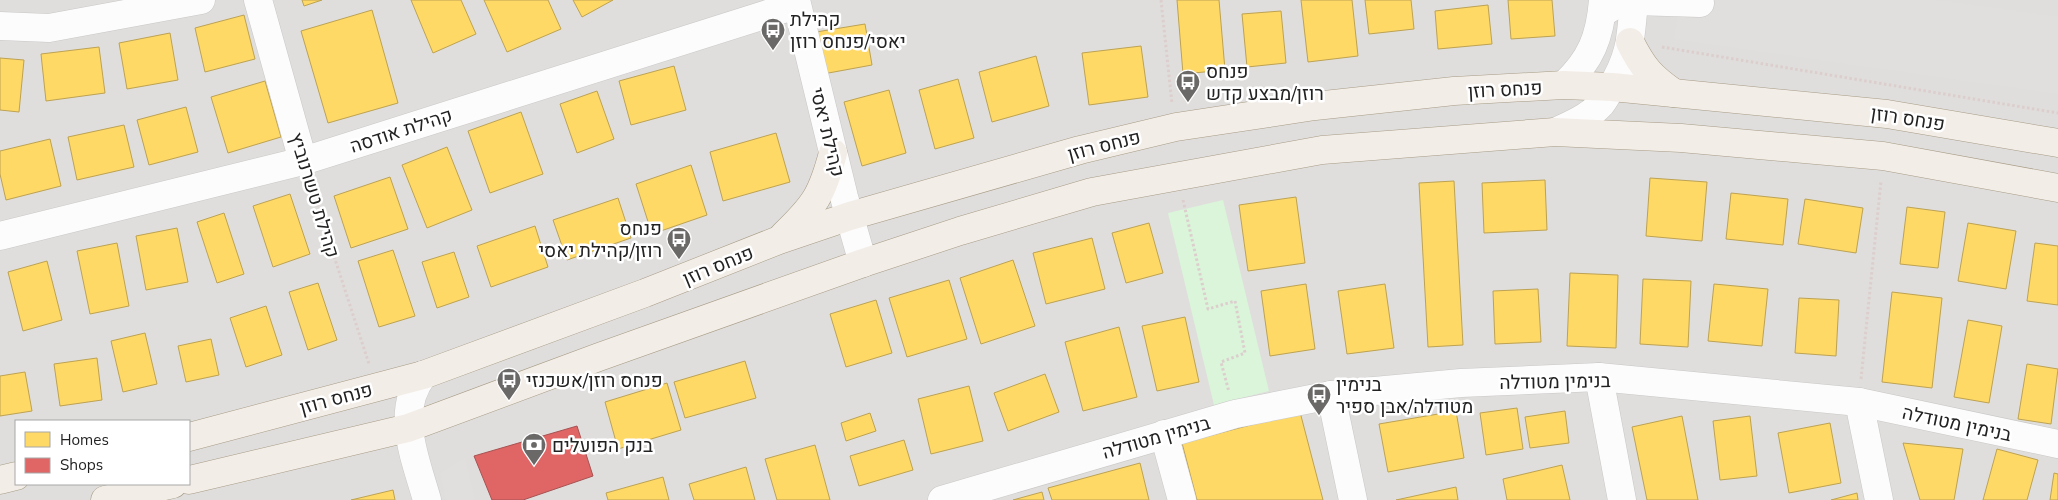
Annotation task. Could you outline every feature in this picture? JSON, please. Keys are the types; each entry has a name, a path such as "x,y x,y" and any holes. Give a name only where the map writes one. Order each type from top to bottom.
{"main road":[{"path":"1630,42 1641,64 1657,81 1674,93"},
{"name":"פנחס רוזן","path":"190,437 423,375 645,293 779,240 850,216 1080,150 1176,127 1325,105 1454,91 1564,86 1612,87 1887,114 2058,143"},
{"path":"190,480 408,428 600,357 863,264 960,231 1092,192 1322,150 1555,132 1681,138 1883,156 2058,188"},
{"path":"779,240 808,212 820,195 833,153"},
{"path":"0,480 15,476"},
{"path":"105,500 169,485"}],"street":[{"path":"0,26 49,28 201,0"},
{"name":"קהילת טשרנוביץ","path":"258,0 303,161"},
{"path":"1564,86 1578,72 1588,58 1597,38 1602,7 1634,0 1700,3"},
{"path":"1555,132 1579,121 1601,104 1612,87 1625,63 1630,42 1634,0"},
{"name":"קהילת אודסה","path":"0,236 303,161 796,2"},
{"name":"קהילת יאסי","path":"796,2 833,153 863,264"},
{"path":"423,375 413,392 407,415 408,428 427,500"},
{"path":"1599,377 1622,500"},
{"name":"בנימין מטודלה","path":"942,500 1235,414 1331,395 1461,383 1599,377 1859,402 2058,444"},
{"path":"1331,395 1353,500"},
{"path":"1859,402 1879,500"},
{"path":"1164,434 1182,500"}],"path":[{"path":"1161,0 1176,127"},
{"path":"1630,42 2058,113"},
{"path":"1859,402 1883,156"},
{"name":"קהילת טשרנוביץ","path":"303,161 376,388"},
{"path":"1182,197 1208,308 1235,301 1245,354 1221,362"}],"shaded area":[{"path":"0,0 2058,0 2058,500 0,500"},
{"path":"1680,0 1938,0 2058,17 2058,94 1674,39"},
{"path":"465,457 475,500 446,500 440,473"}],"green space":[{"path":"1223,200 1269,391 1214,405 1168,213"}],"building: Homes":[{"path":"302,0 322,0 304,6"},
{"path":"411,0 461,0 476,34 433,53"},
{"path":"484,0 548,0 561,29 507,52"},
{"path":"573,0 613,0 582,17"},
{"path":"1177,0 1219,0 1225,70 1183,74"},
{"path":"1301,0 1352,0 1358,56 1308,62"},
{"path":"1365,0 1411,0 1414,29 1369,34"},
{"path":"1508,0 1552,0 1555,36 1511,39"},
{"path":"1488,5 1492,44 1438,49 1435,11"},
{"path":"372,10 398,103 328,123 301,31"},
{"path":"1281,11 1286,63 1247,67 1242,14"},
{"path":"244,15 255,59 205,72 195,28"},
{"path":"865,24 872,65 823,74 816,32"},
{"path":"170,33 178,80 127,89 119,43"},
{"path":"1141,46 1148,97 1089,105 1082,53"},
{"path":"99,47 105,93 46,101 41,54"},
{"path":"1036,56 1049,106 992,122 979,72"},
{"path":"0,58 24,60 19,112 0,110"},
{"path":"674,66 686,110 631,125 619,81"},
{"path":"958,79 974,138 935,149 919,90"},
{"path":"265,81 281,137 228,153 211,97"},
{"path":"889,90 906,153 862,166 844,102"},
{"path":"597,91 614,139 577,153 560,104"},
{"path":"186,107 198,152 149,165 137,120"},
{"path":"521,112 543,174 490,193 468,131"},
{"path":"124,125 134,167 77,180 68,137"},
{"path":"776,133 790,182 723,201 710,152"},
{"path":"50,139 61,186 6,200 0,174 0,151"},
{"path":"447,147 472,210 427,228 402,165"},
{"path":"691,165 707,215 652,234 636,184"},
{"path":"390,177 408,229 351,248 334,196"},
{"path":"1650,178 1707,182 1702,241 1646,236"},
{"path":"1545,180 1547,230 1484,233 1482,183"},
{"path":"1454,181 1463,345 1428,347 1419,183"},
{"path":"1731,193 1788,199 1783,245 1726,239"},
{"path":"290,194 310,254 273,267 253,206"},
{"path":"1296,197 1305,263 1248,271 1239,205"},
{"path":"618,198 631,238 567,260 553,220"},
{"path":"1805,199 1863,208 1856,253 1798,244"},
{"path":"1907,207 1945,212 1938,268 1900,264"},
{"path":"224,213 244,274 217,283 197,222"},
{"path":"1149,223 1163,273 1126,283 1112,233"},
{"path":"1968,223 2016,231 2006,289 1958,281"},
{"path":"535,226 548,267 491,287 477,246"},
{"path":"177,228 188,282 146,290 136,236"},
{"path":"1092,238 1105,289 1046,304 1033,253"},
{"path":"117,243 129,306 90,314 77,251"},
{"path":"2035,243 2058,246 2058,305 2027,301"},
{"path":"393,250 415,316 379,327 358,261"},
{"path":"454,252 469,297 437,308 422,262"},
{"path":"1013,260 1035,326 981,344 960,278"},
{"path":"47,261 62,320 23,331 8,272"},
{"path":"1570,273 1618,275 1616,348 1567,346"},
{"path":"1643,279 1691,281 1688,347 1640,344"},
{"path":"949,280 967,339 907,357 889,298"},
{"path":"318,283 337,340 308,350 289,292"},
{"path":"1306,284 1315,349 1270,356 1261,291"},
{"path":"1385,284 1394,348 1347,354 1338,291"},
{"path":"1714,284 1768,289 1762,346 1708,341"},
{"path":"1538,289 1541,342 1495,344 1493,291"},
{"path":"1892,292 1942,298 1932,388 1882,382"},
{"path":"1799,298 1839,300 1836,356 1795,353"},
{"path":"876,300 892,353 846,367 830,314"},
{"path":"266,306 282,355 246,367 230,318"},
{"path":"1185,317 1199,382 1157,391 1142,326"},
{"path":"1968,320 2002,326 1989,403 1954,397"},
{"path":"1119,327 1137,397 1083,411 1065,342"},
{"path":"145,333 157,384 123,392 111,341"},
{"path":"211,339 219,375 186,382 178,346"},
{"path":"97,358 102,400 60,406 54,364"},
{"path":"745,361 756,398 685,418 674,382"},
{"path":"2027,364 2058,369 2051,424 2018,419"},
{"path":"25,372 32,411 0,416 0,376"},
{"path":"1045,374 1059,412 1008,431 994,393"},
{"path":"667,383 681,430 618,449 605,402"},
{"path":"969,386 983,441 931,454 918,399"},
{"path":"1517,408 1523,449 1486,455 1480,413"},
{"path":"1456,411 1464,458 1388,472 1379,424"},
{"path":"1565,411 1569,443 1530,448 1525,417"},
{"path":"1300,412 1323,500 1197,500 1182,443"},
{"path":"870,413 876,431 846,441 841,423"},
{"path":"1682,416 1698,500 1647,500 1632,427"},
{"path":"1750,416 1757,476 1720,480 1713,421"},
{"path":"1830,423 1841,483 1789,493 1778,433"},
{"path":"904,440 913,470 859,486 850,456"},
{"path":"1903,443 1963,449 1954,500 1920,500"},
{"path":"815,445 830,500 777,500 765,459"},
{"path":"1997,449 2038,460 2027,500 1983,500"},
{"path":"1140,463 1149,500 1052,500 1048,488"},
{"path":"1562,465 1570,500 1507,500 1503,479"},
{"path":"746,467 755,500 694,500 689,484"},
{"path":"2054,473 2058,474 2058,500 2050,500"},
{"path":"663,477 669,500 608,500 606,493"},
{"path":"1456,487 1458,500 1396,500"},
{"path":"393,490 395,500 351,500"},
{"path":"1042,492 1044,500 1013,500"},
{"path":"1857,493 1858,500 1831,500"}],"building: Shops":[{"name":"בנק הפועלים","path":"577,426 593,476 523,500 492,500 474,456"}],"place":[{"name":"קהילת יאסי/פנחס רוזן","path":"773,51"},
{"name":"פנחס רוזן/מבצע קדש","path":"1188,103"},
{"name":"פנחס רוזן/קהילת יאסי","path":"679,260"},
{"name":"פנחס רוזן/אשכנזי","path":"509,401"},
{"name":"בנימין מטודלה/אבן ספיר","path":"1319,416"},
{"name":"בנק הפועלים","path":"534,466"}]}
